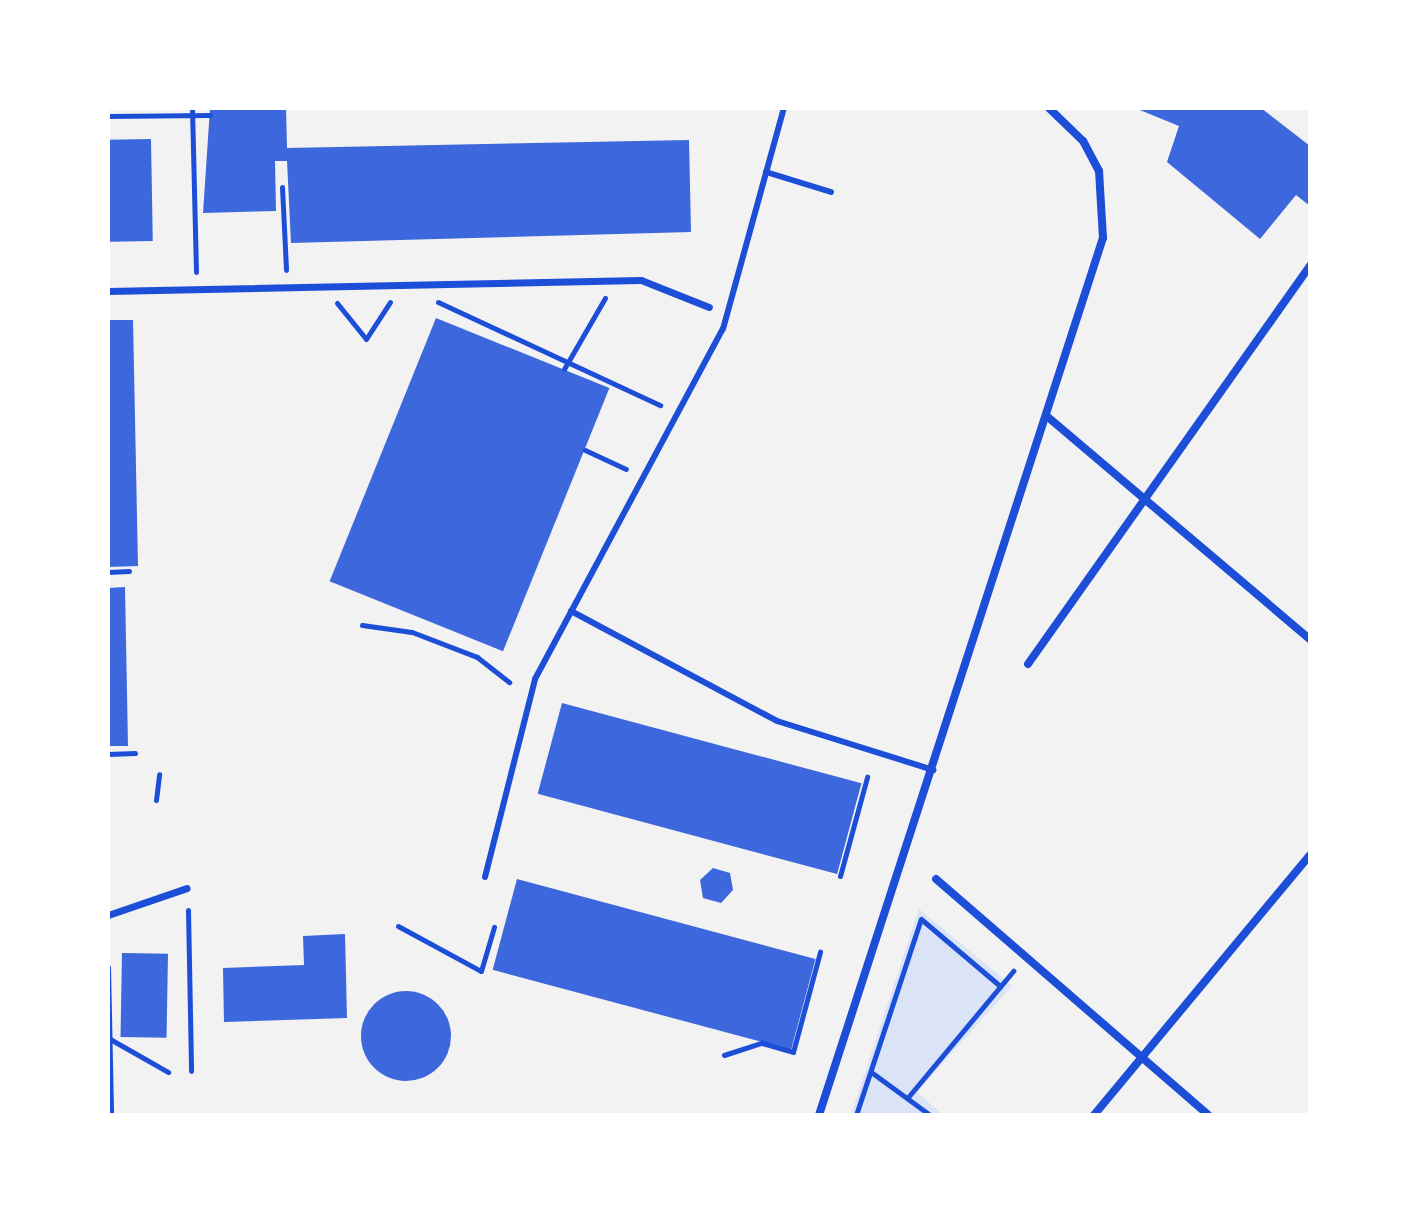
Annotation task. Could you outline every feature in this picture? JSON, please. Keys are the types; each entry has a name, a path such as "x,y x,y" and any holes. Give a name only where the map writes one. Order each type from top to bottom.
{"street":[{"path":"819,1115 1049,418 1103,238 1105,205 1083,141 1049,108"},
{"path":"1028,664 1310,266"},
{"path":"108,291 641,280 709,307"},
{"path":"1049,418 1310,639"},
{"path":"1094,1115 1310,855"},
{"path":"936,879 1113,1028 1140,1060 1208,1115"},
{"path":"108,915 187,888"}],"lane":[{"path":"485,877 533,686 723,329 784,108"},
{"path":"766,172 831,192"},
{"path":"571,611 777,721 933,770"}],"path":[{"path":"108,116 192,112 210,115"},
{"path":"192,112 197,289"},
{"path":"282,187 286,287"},
{"path":"564,369 615,280"},
{"path":"324,287 366,339 401,284 660,405"},
{"path":"585,450 626,469"},
{"path":"108,572 129,571"},
{"path":"362,625 412,632 477,657 509,682"},
{"path":"108,754 135,753"},
{"path":"156,800 159,774"},
{"path":"840,876 867,777"},
{"path":"188,910 191,1071"},
{"path":"856,1115 921,919 1000,986"},
{"path":"398,926 481,971 494,927"},
{"path":"724,1055 762,1043 793,1052 820,952"},
{"path":"108,967 111,1115"},
{"path":"909,1096 1013,971"},
{"path":"109,1039 168,1072"},
{"path":"871,1072 909,1096 930,1115"}],"shaded area":[{"path":"919,909 1012,986 917,1092 943,1115 851,1115"}],"building":[{"path":"210,108 286,108 287,148 689,140 691,232 291,243 287,161 275,161 276,211 203,213"},
{"path":"1135,108 1261,108 1310,146 1310,206 1296,195 1260,239 1167,162 1179,126"},
{"path":"151,139 153,241 110,242 108,140"},
{"path":"436,318 609,388 503,651 330,581"},
{"path":"108,320 133,320 138,566 108,567"},
{"path":"125,587 128,746 108,746 108,588"},
{"path":"562,703 861,783 837,874 538,794"},
{"path":"713,868 730,873 733,890 721,903 703,898 700,880"},
{"path":"517,879 815,959 791,1050 493,970"},
{"path":"345,934 347,1018 224,1022 223,968 304,965 303,936"},
{"path":"122,953 168,954 167,1038 121,1037"},
{"path":"406,991 423,995 438,1004 447,1019 451,1036 447,1053 438,1068 423,1077 406,1081 389,1077 374,1068 365,1053 361,1036 365,1019 374,1004 389,995"}]}
